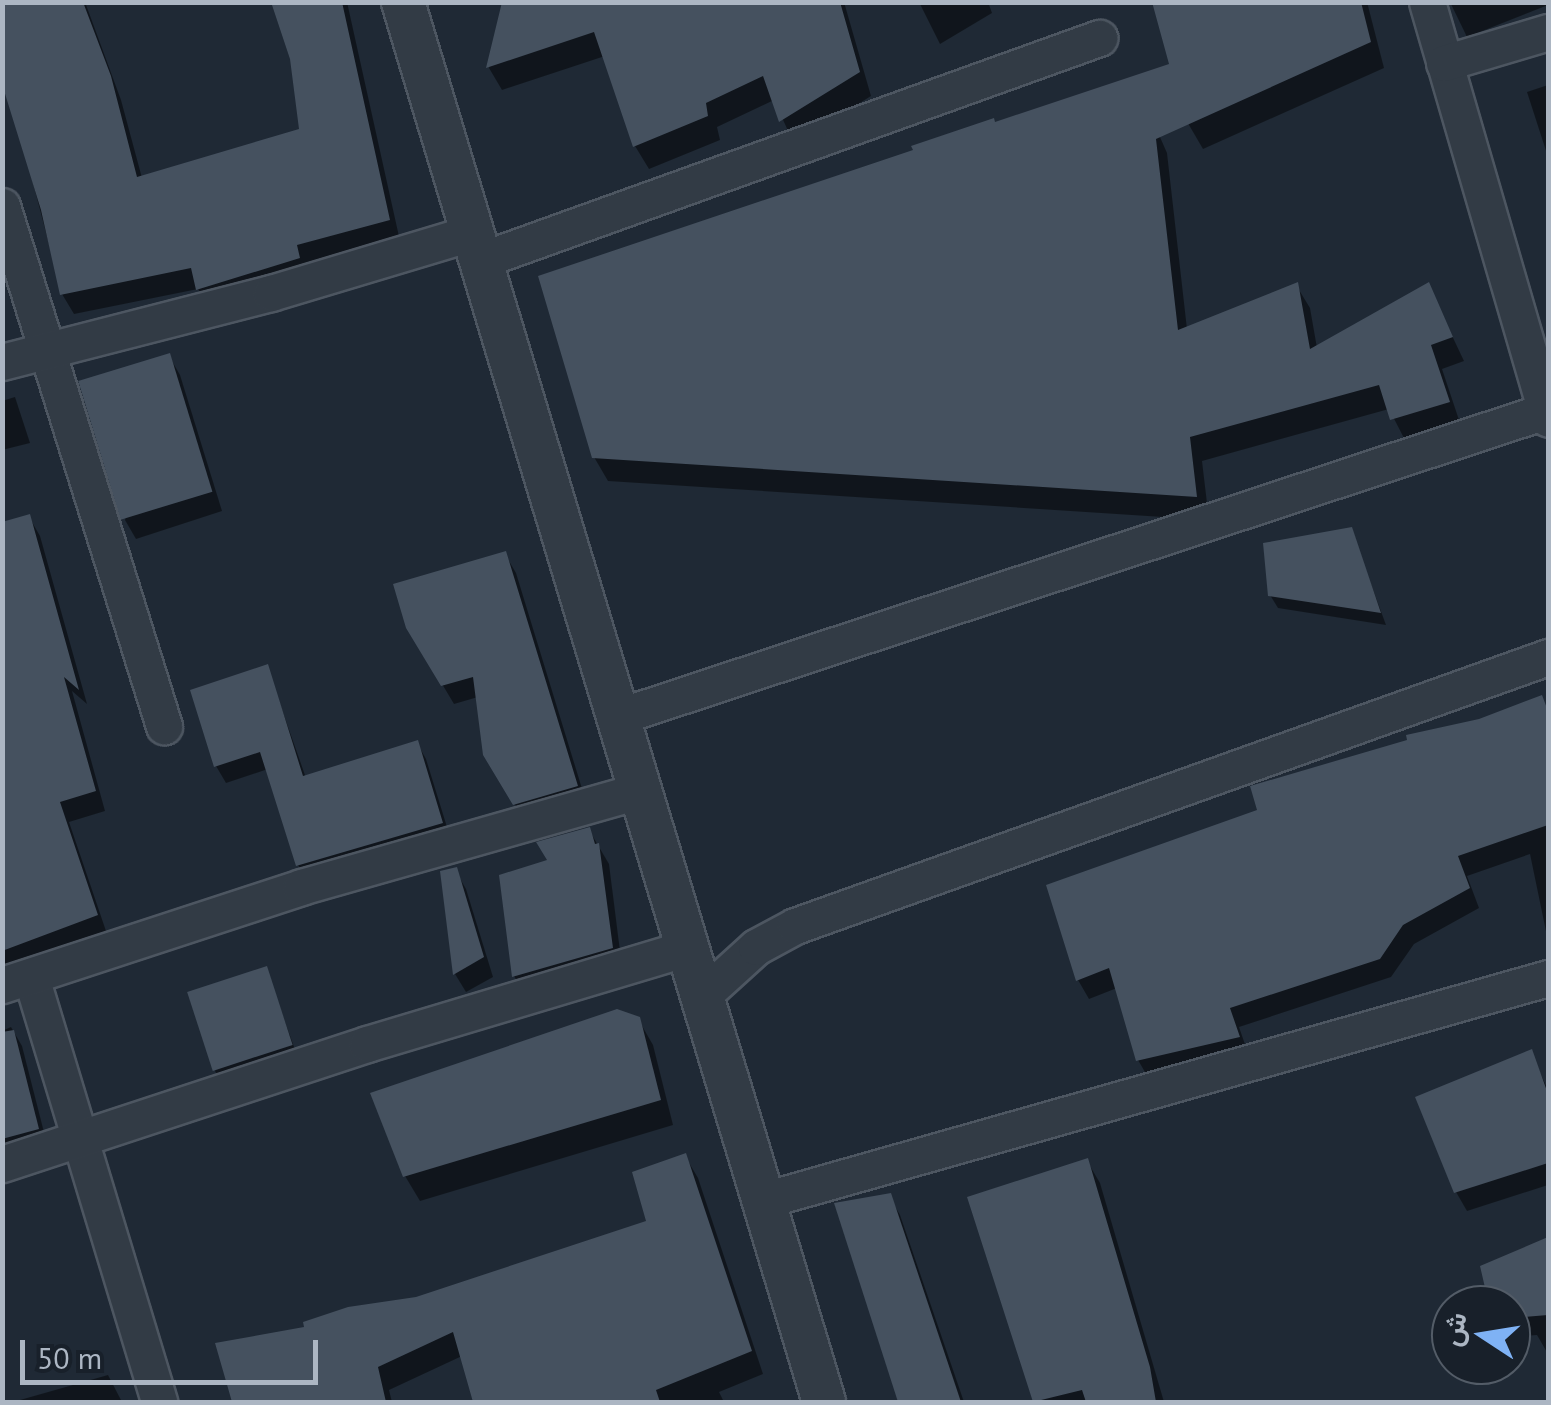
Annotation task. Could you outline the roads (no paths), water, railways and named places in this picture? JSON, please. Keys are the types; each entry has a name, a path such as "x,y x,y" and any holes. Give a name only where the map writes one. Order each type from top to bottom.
{"street":[{"path":"403,2 824,1402"},
{"path":"617,716 1548,413 1426,2"},
{"path":"1444,63 1548,32"},
{"path":"2,362 479,246 1099,38"},
{"path":"2,206 164,726"},
{"path":"702,997 756,947 796,926 1548,657"},
{"path":"159,1402 79,1142 17,981 301,887 638,791"},
{"path":"2,1164 79,1142 367,1044 690,946"},
{"path":"764,1200 1548,978"}]}
